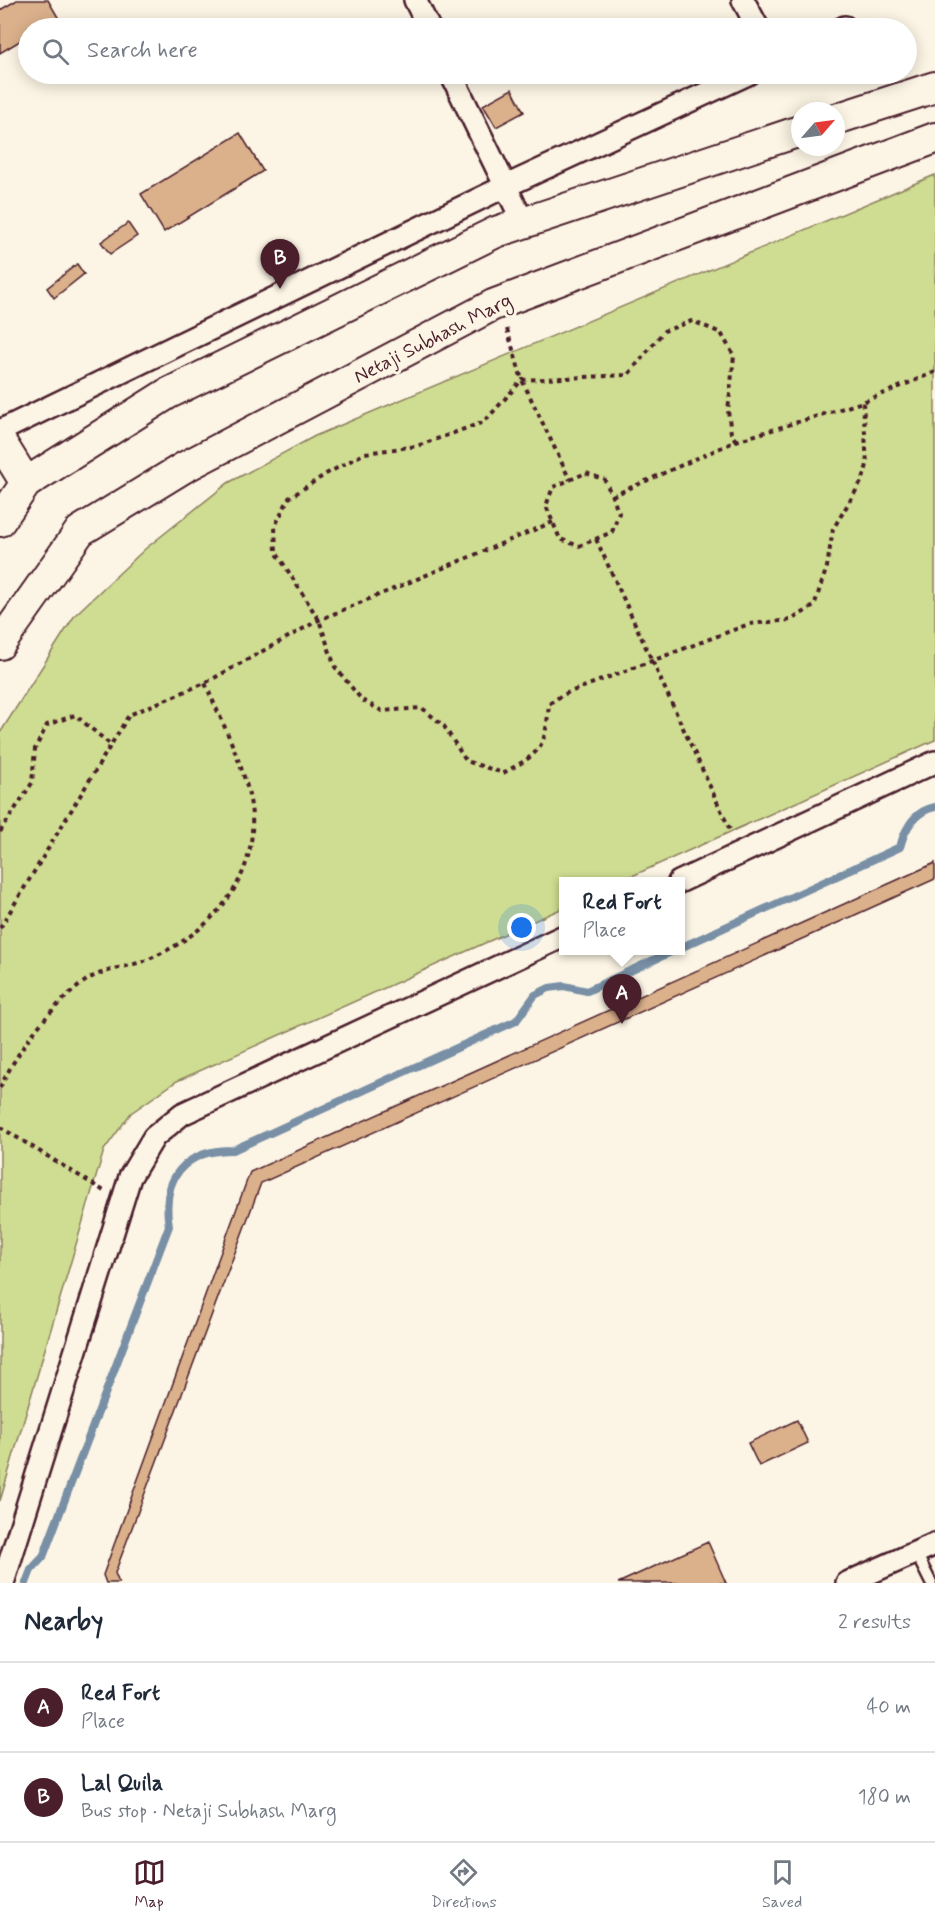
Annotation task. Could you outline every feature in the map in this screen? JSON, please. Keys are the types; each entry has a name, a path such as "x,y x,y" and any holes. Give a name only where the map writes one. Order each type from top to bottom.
{"main road":[{"path":"845,116 935,87"},
{"path":"0,521 27,483 167,394 523,222 791,134"},
{"name":"Netaji Subhash Marg","path":"0,644 80,531 183,468 500,302 935,138"},
{"path":"0,441 27,483"}],"street":[{"path":"415,0 424,18"},
{"path":"743,0 753,18"},
{"path":"456,84 523,222"},
{"path":"0,431 506,186 726,84"},
{"path":"685,879 935,762"},
{"path":"3,1583 130,1177 154,1137 182,1114 559,938"},
{"path":"847,1583 925,1549"}],"lane":[{"path":"925,1549 931,1583"}],"path":[{"path":"500,302 522,380 570,480"},
{"path":"736,441 731,433 728,411 734,357 721,333 692,321 664,331 628,375 522,380 484,422 417,446 365,453 289,498 275,526 276,552 319,620 335,667 362,700 382,711 422,708 444,726 466,760 503,773 534,757 546,734 549,704 562,695 749,624 791,620 814,606 827,567 833,529 863,479 867,465 863,402"},
{"path":"612,496 736,441 863,402 935,372"},
{"path":"586,473 605,480 612,496 619,513 612,532 579,546 560,538 546,506 553,487 586,473"},
{"path":"0,928 129,715 206,683 319,620 553,522"},
{"path":"596,539 741,853"},
{"path":"0,1088 34,1034 62,1000 86,980 144,961 194,936 225,904 247,863 253,824 246,781 206,683"},
{"path":"0,832 32,783 35,749 46,725 75,716 111,745"},
{"path":"0,1127 122,1202"}],"green space":[{"path":"935,175 935,740 630,877 559,877 559,910 177,1081 131,1113 104,1150 0,1501 0,733 75,615 145,549 228,483 315,436"}],"building":[{"path":"17,0 48,0 58,18 18,18 18,42 0,53 0,10"},
{"path":"512,89 524,112 496,127 483,105"},
{"path":"240,133 263,171 164,232 141,194"},
{"path":"128,223 137,236 110,254 101,242"},
{"path":"77,264 84,274 54,298 47,288"},
{"path":"935,863 935,879 261,1183 115,1573 119,1583 106,1583 103,1575 250,1172"},
{"path":"797,1420 808,1443 759,1466 748,1443"},
{"path":"708,1542 726,1583 618,1583"}],"waterway":[{"path":"685,946 900,847 905,833 916,816 935,807"},
{"path":"26,1583 31,1570 43,1557 169,1226 167,1209 173,1181 189,1161 216,1151 233,1150 516,1021 535,995 549,988 564,986 587,991 664,955"}],"place":[{"name":"Lal Quila","path":"280,289"},
{"name":"Red Fort","path":"622,1024"}]}
